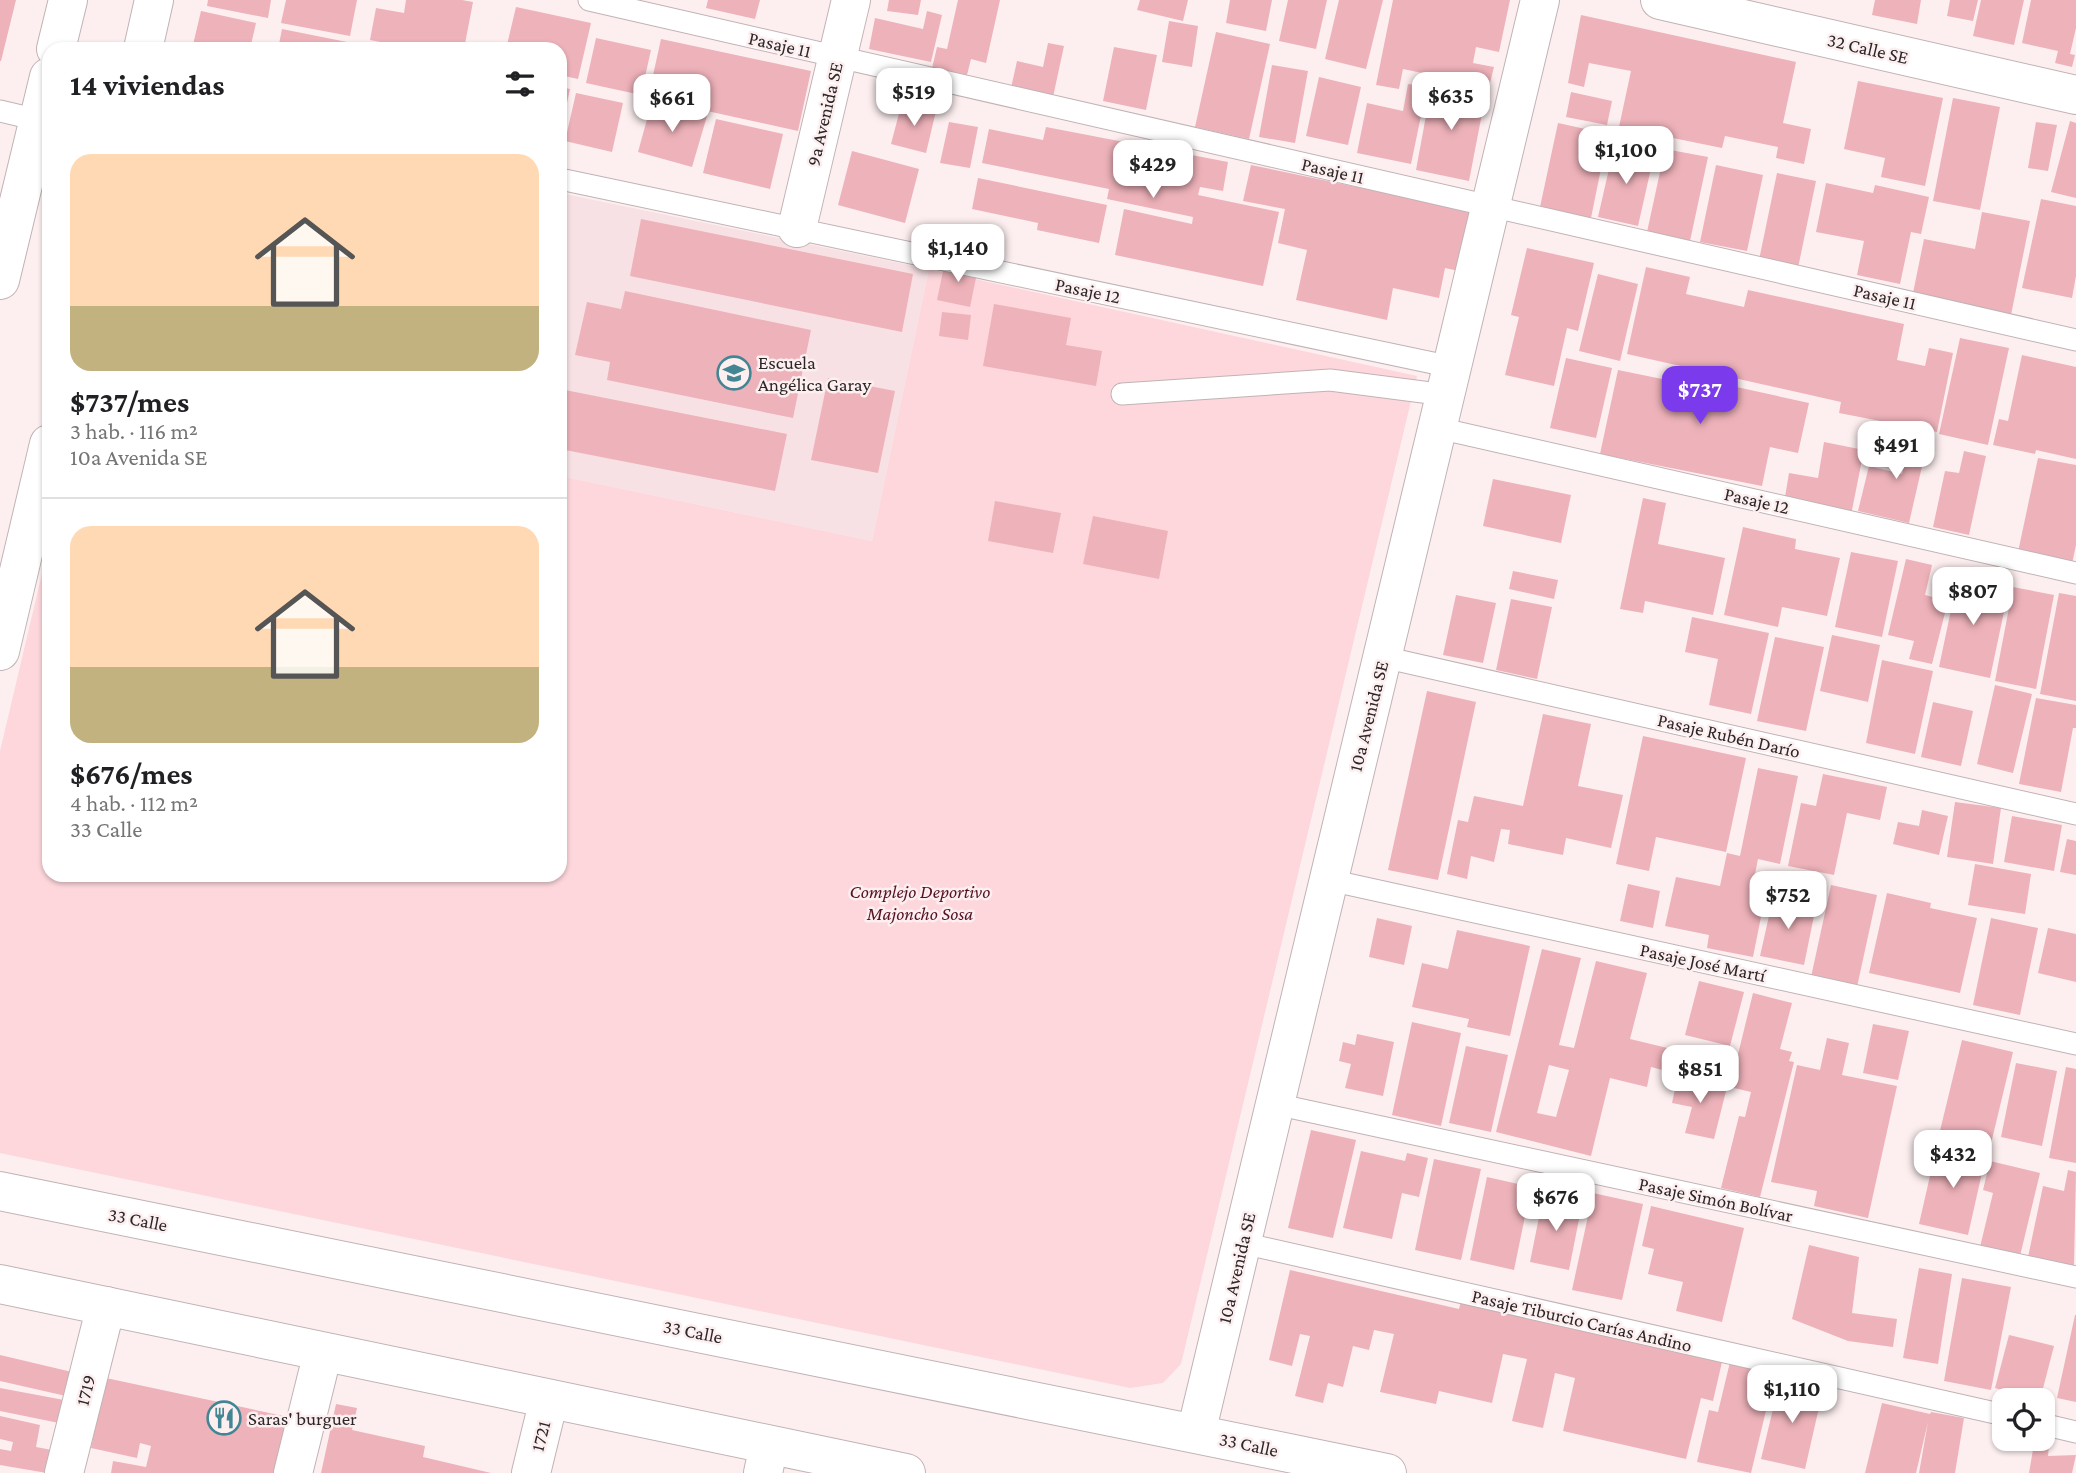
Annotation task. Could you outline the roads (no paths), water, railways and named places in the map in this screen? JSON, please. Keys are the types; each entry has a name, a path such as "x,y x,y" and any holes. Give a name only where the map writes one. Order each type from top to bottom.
{"street":[{"path":"58,42 68,0"},
{"path":"145,42 154,0"},
{"name":"9a Avenida SE","path":"797,229 851,0"},
{"name":"10a Avenida SE","path":"1196,1433 1540,0"},
{"name":"32 Calle SE","path":"1660,0 2076,95"},
{"path":"0,280 42,104"},
{"path":"0,651 42,474"},
{"name":"33 Calle","path":"0,1191 1387,1473"},
{"path":"0,1284 549,1399 766,1459 906,1473"},
{"name":"1719","path":"64,1473 106,1306"},
{"path":"293,1473 323,1352"},
{"name":"1721","path":"531,1473 549,1399"}],"lane":[{"name":"Pasaje 11","path":"589,0 2076,340"},
{"path":"0,111 38,120"},
{"name":"Pasaje 12","path":"567,180 797,229 1445,396 2076,573"},
{"path":"1122,394 1330,380 1445,396"},
{"name":"Pasaje Rubén Darío","path":"1383,657 2076,814"},
{"name":"Pasaje José Martí","path":"1329,880 2076,1044"},
{"name":"Pasaje Simón Bolívar","path":"1275,1104 2076,1277"},
{"name":"Pasaje Tiburcio Carías Andino","path":"1242,1243 1992,1412"},
{"path":"2055,1427 2076,1432"}],"place":[{"name":"Escuela Angélica Garay","path":"734,373"},
{"name":"Saras' burguer","path":"224,1418"}],"park label":[{"name":"Complejo Deportivo Majoncho Sosa","path":"920,902"}]}
